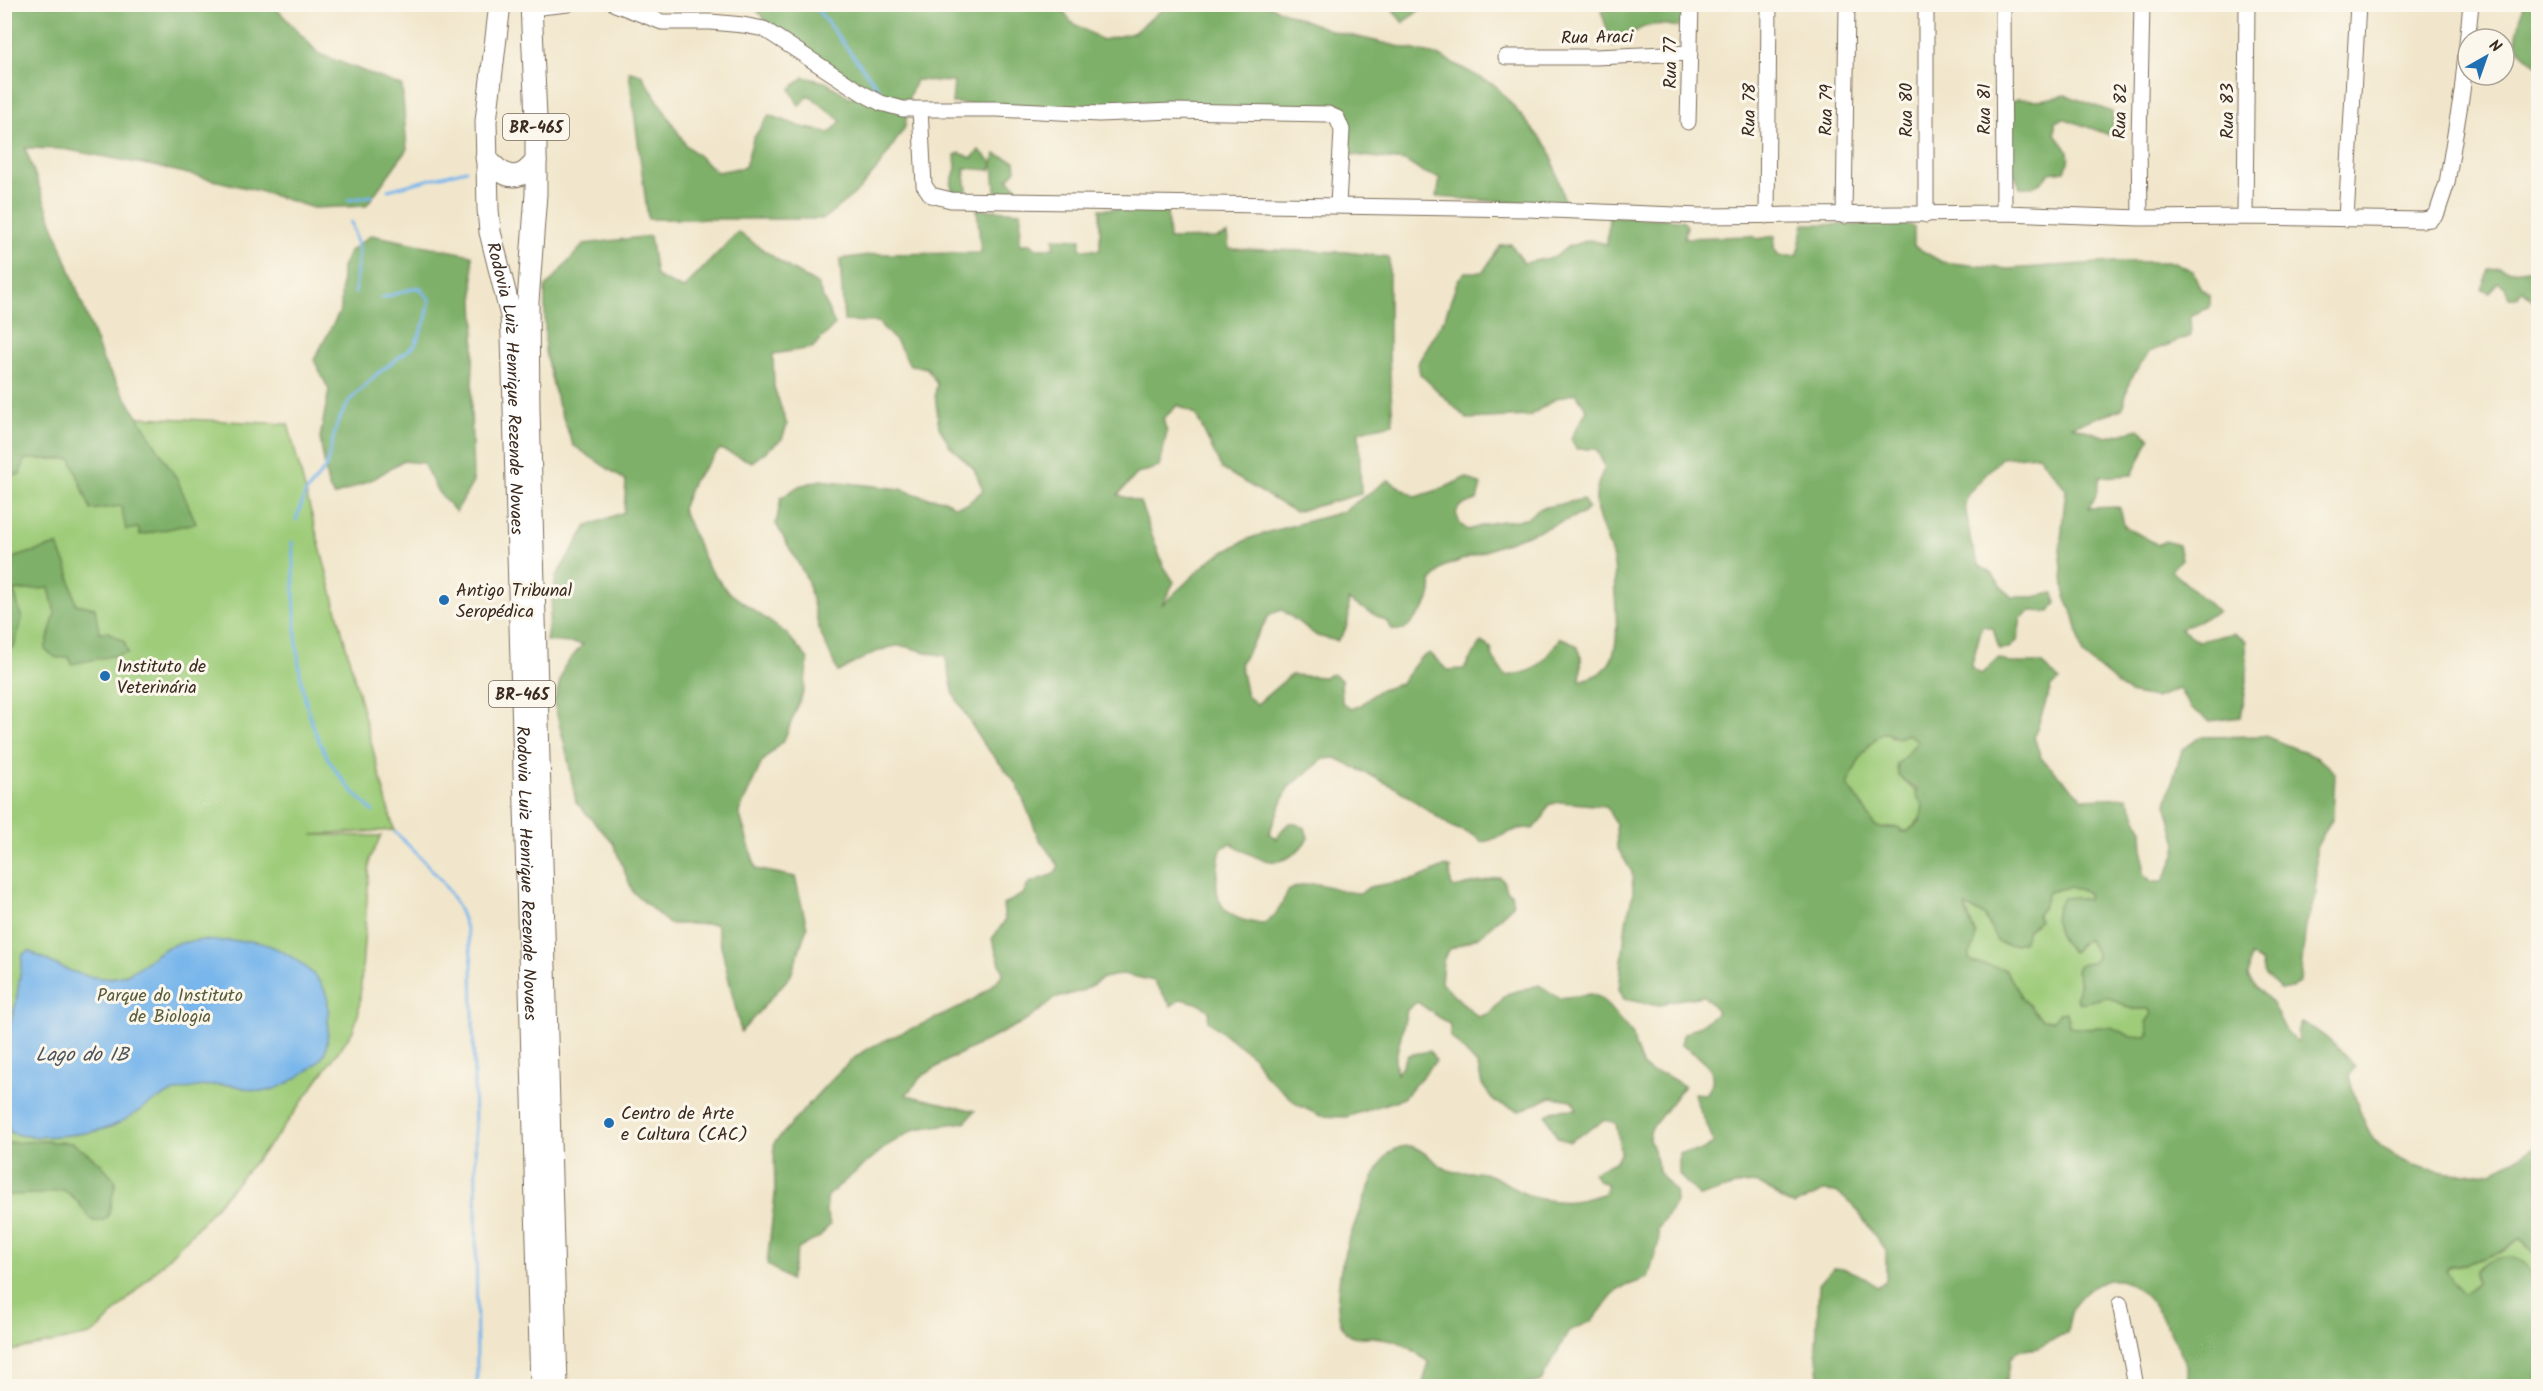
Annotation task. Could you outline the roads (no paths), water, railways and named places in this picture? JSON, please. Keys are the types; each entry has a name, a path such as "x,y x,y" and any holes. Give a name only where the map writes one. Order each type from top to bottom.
{"highway":[{"name":"Rodovia Luiz Henrique Rezende Novaes","path":"500,4 488,90 486,158 490,232 511,316 512,336 541,1386"},
{"name":"Rodovia Luiz Henrique Rezende Novaes","path":"531,6 535,70 536,161 528,303 529,409 557,1386"},
{"path":"486,158 499,170 512,176 524,173 536,161"}],"street":[{"path":"531,6 568,4"},
{"path":"615,4 634,8 662,22 722,23 764,29 862,93 881,103 903,109 998,109 1099,114 1173,111 1328,114 1337,118 1342,130 1338,205"},
{"name":"Rua 77","path":"1688,122 1691,4"},
{"name":"Rua 78","path":"1767,216 1769,4"},
{"name":"Rua 79","path":"1844,216 1846,4"},
{"name":"Rua 80","path":"1926,4 1926,215"},
{"name":"Rua 81","path":"2003,4 2004,213"},
{"name":"Rua 82","path":"2140,218 2142,4"},
{"name":"Rua 83","path":"2245,217 2247,4"},
{"path":"2346,219 2358,4"},
{"path":"920,110 926,191 938,198 951,200 1527,208 1700,216 2004,213 2140,218 2423,220 2430,219 2437,213 2447,183 2455,142 2471,4"},
{"name":"Rua Araci","path":"1506,57 1595,57 1689,53"},
{"path":"2120,1304 2136,1386"}],"water":[{"name":"Lago do IB","path":"204,940 260,943 284,952 316,977 327,997 328,1007 326,1046 319,1062 294,1079 271,1090 255,1091 231,1085 219,1085 175,1092 158,1099 117,1124 95,1131 64,1136 32,1136 10,1132 5,1117 5,1043 16,1003 23,954 29,951 64,969 91,977 117,977 129,973 172,945"}],"waterway":[{"path":"813,4 882,93"},
{"path":"388,190 466,170"},
{"path":"348,200 372,196"},
{"path":"351,222 359,250 355,293"},
{"path":"296,520 305,494 326,467 337,424 349,401 377,374 415,345 426,319 430,300 419,287 381,298"},
{"path":"292,542 299,663 303,692 311,721 323,749 339,775 373,812"},
{"path":"395,832 445,886 460,911 468,934 472,962 477,1386"}],"place":[{"name":"Antigo Tribunal Seropédica","path":"444,600"},
{"name":"Instituto de Veterinária","path":"105,676"},
{"name":"Centro de Arte e Cultura (CAC)","path":"609,1123"}],"park label":[{"name":"Parque do Instituto de Biologia","path":"170,1005"}]}
